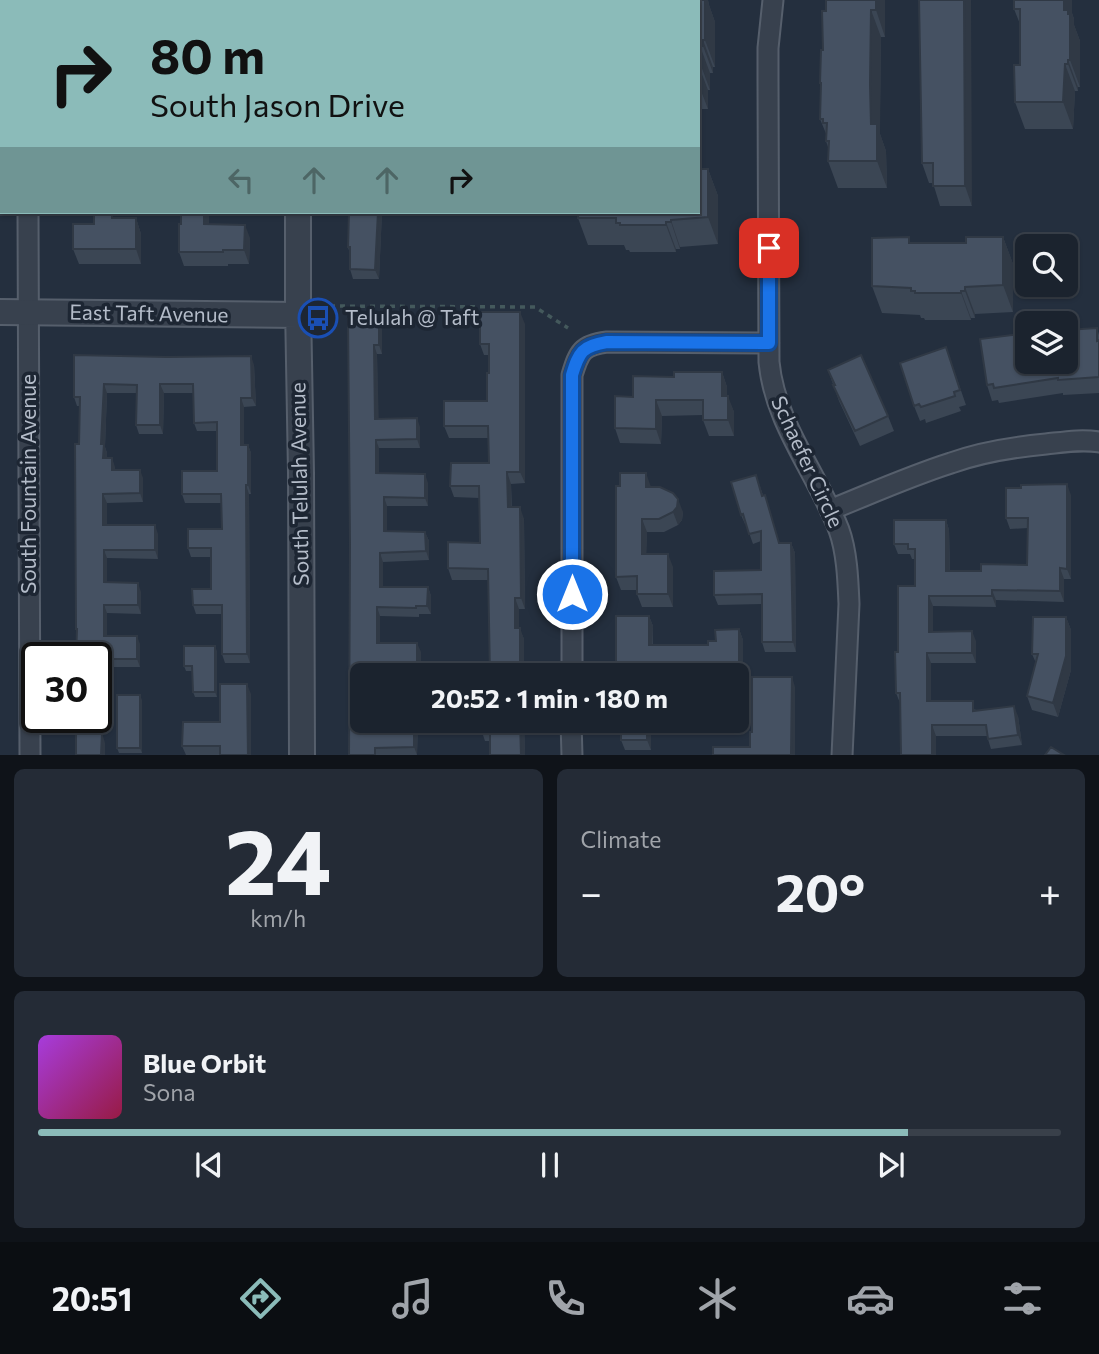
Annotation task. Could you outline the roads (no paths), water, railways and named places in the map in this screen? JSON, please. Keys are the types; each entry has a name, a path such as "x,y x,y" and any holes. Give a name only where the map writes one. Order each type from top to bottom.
{"street":[{"name":"Schaefer Circle","path":"773,0 768,59 771,381 776,402 840,533 849,604 842,755"},
{"name":"South Fountain Avenue","path":"28,214 30,755"},
{"name":"South Telulah Avenue","path":"298,214 302,755"},
{"name":"East Taft Avenue","path":"0,312 298,315"},
{"path":"572,663 572,375 577,358 584,349 593,344 607,342 769,343"},
{"path":"830,510 952,462 986,453 1059,442 1099,442"},
{"path":"571,733 572,755"}],"place":[{"name":"Telulah @ Taft","path":"318,318"}]}
